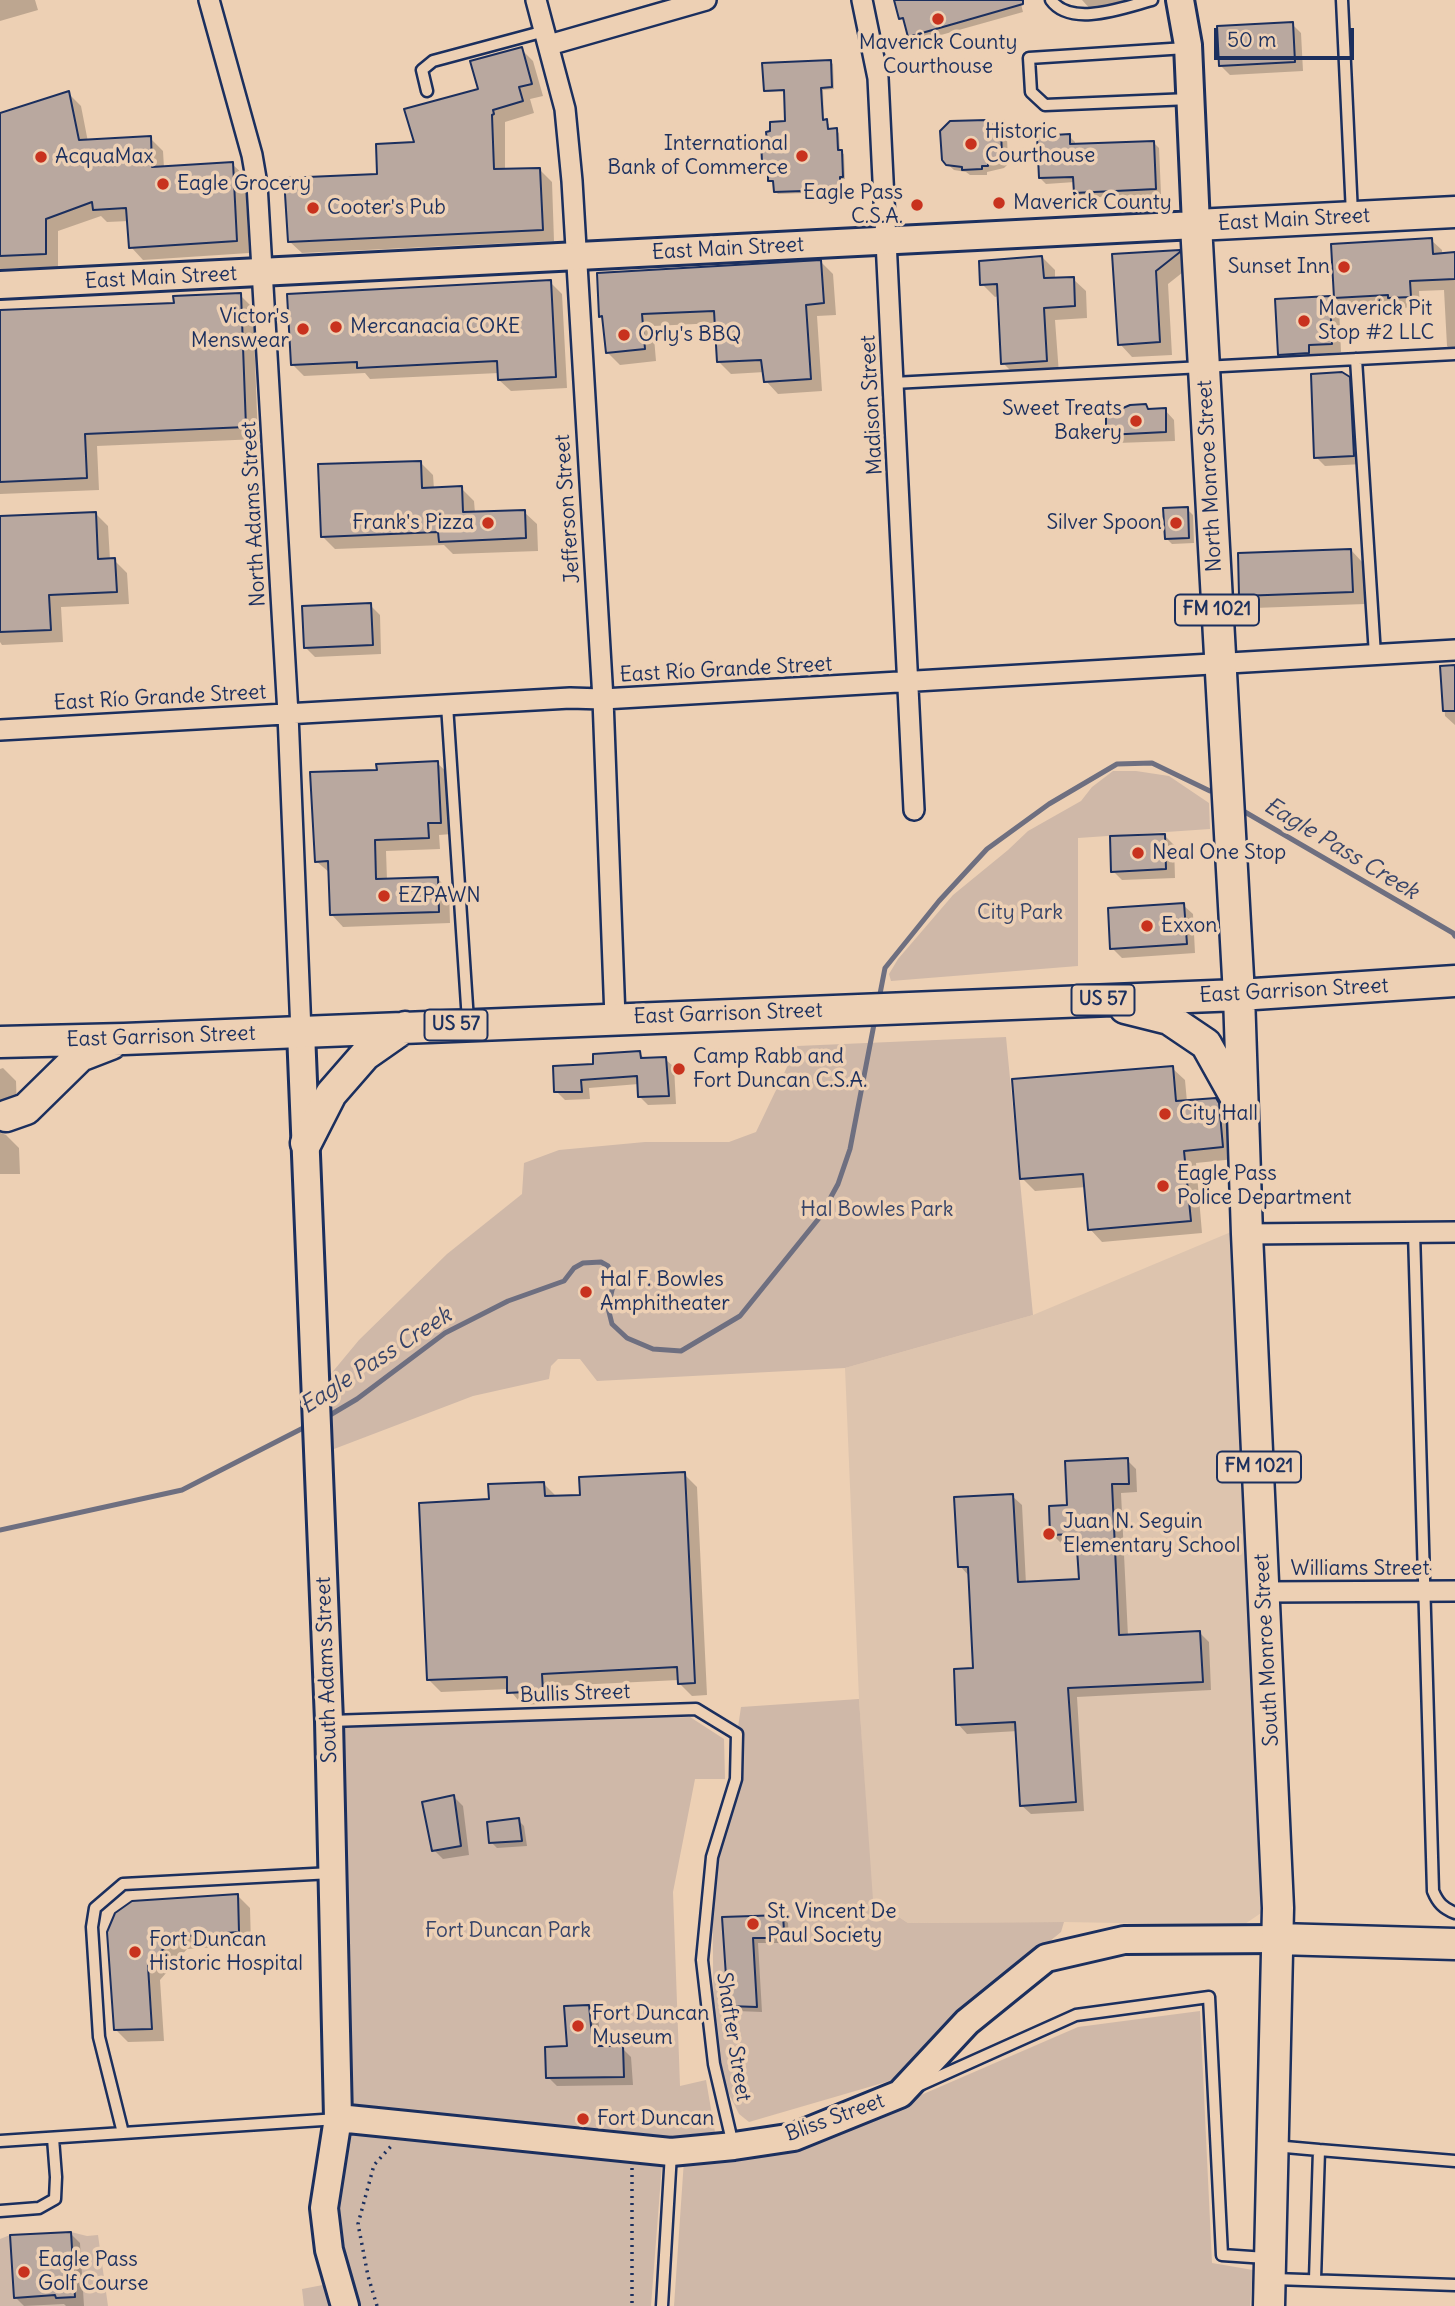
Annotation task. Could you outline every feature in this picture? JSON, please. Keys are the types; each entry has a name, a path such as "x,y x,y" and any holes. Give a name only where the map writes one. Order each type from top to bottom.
{"main road":[{"name":"East Main Street","path":"1196,225 1455,212"},
{"name":"North Monroe Street","path":"1196,225 1239,995"},
{"name":"East Garrison Street","path":"0,1042 1239,995 1455,981"},
{"name":"South Monroe Street","path":"1239,995 1278,1939 1270,2281"},
{"path":"1095,1000 1169,1019 1206,1044 1242,1109"},
{"path":"306,1143 331,1094 365,1055 405,1027"},
{"name":"US 57","path":"6,1115 26,1109 80,1056 124,1039"},
{"path":"1278,1939 1455,1944"}],"street":[{"name":"North Adams Street","path":"209,0 252,155 257,184 288,714 301,1032"},
{"name":"Jefferson Street","path":"536,0 565,108 572,181 603,699 615,1018"},
{"path":"547,38 706,0"},
{"name":"Madison Street","path":"862,0 878,78 914,810"},
{"name":"North Monroe Street","path":"1180,0 1188,48 1196,225"},
{"name":"East Main Street","path":"0,285 1196,225"},
{"name":"East Río Grande Street","path":"0,730 570,698 603,699 1455,650"},
{"name":"South Adams Street","path":"301,1032 329,1721 338,2119 324,2208 329,2250 345,2306"},
{"path":"1247,1234 1455,1232"},
{"name":"Williams Street","path":"1265,1592 1455,1591"},
{"name":"Bliss Street","path":"338,2119 671,2152 794,2137 900,2094 967,2022 1046,1958 1124,1940 1278,1939"}],"lane":[{"path":"1051,0 1065,12 1077,14 1102,12 1152,0"},
{"path":"1342,0 1352,218"},
{"path":"427,91 422,70 433,61 547,38"},
{"path":"1188,48 1029,58 1031,92 1045,105 1191,99"},
{"path":"893,383 1455,354"},
{"path":"1356,359 1375,655"},
{"path":"447,705 468,1025"},
{"path":"1414,1232 1433,1891 1437,1901 1445,1909 1455,1913"},
{"name":"Bullis Street","path":"329,1721 695,1709 737,1734 736,1779 726,1811"},
{"name":"Shafter Street","path":"726,1811 712,1857 702,1959 714,2064 734,2146"},
{"path":"123,2133 99,2037 92,1927 94,1908 122,1884 333,1873"},
{"path":"900,2094 1076,2015 1209,1997 1222,2255 1270,2281 1315,2279 1455,2285"},
{"path":"0,2141 338,2119"},
{"path":"0,2211 39,2208 55,2199 53,2138"},
{"path":"1274,2147 1455,2161"},
{"path":"1315,2279 1320,2150"},
{"path":"662,2306 671,2152"}],"path":[{"path":"377,2306 358,2224 374,2165 395,2142"},
{"path":"632,2163 632,2306"}],"shaded area":[{"name":"Juan N. Seguin Elementary School","path":"1231,1232 1263,1904 1261,1913 1245,1924 1231,1925 908,1923 872,1899 859,1699 845,1368 1033,1315"}],"green space":[{"name":"City Park","path":"1113,771 1169,776 1209,803 1210,829 1078,838 1078,966 891,981 889,974 898,959 953,895 1028,831 1081,801 1092,787"},
{"name":"Hal Bowles Park","path":"1006,1037 1033,1315 845,1368 597,1381 580,1359 558,1359 551,1366 549,1379 473,1396 334,1449 325,1381 359,1340 447,1254 522,1194 524,1163 559,1150 645,1142 729,1142 756,1132 797,1046"},
{"path":"859,1699 873,1900 908,1923 1064,1922 1061,1932 955,2019 893,2080 749,2122 739,2114 714,2064 712,1857 736,1779 737,1734 741,1707"},
{"name":"Fort Duncan Park","path":"690,1717 724,1739 725,1779 695,1779 673,1892 680,2086 706,2080 716,2138 583,2133 345,2110 336,1721 558,1721"},
{"path":"1200,2011 1212,2263 1253,2270 1250,2306 674,2306 684,2160 801,2147 1078,2027"},
{"path":"399,2124 663,2151 651,2306 357,2306 336,2223 349,2134"},
{"name":"Eagle Pass Golf Course","path":"71,2232 87,2236 98,2235 108,2306 0,2306 0,2239 10,2235"},
{"path":"328,2284 334,2306 304,2306 302,2289"}],"building":[{"name":"Maverick County Courthouse","path":"894,0 1023,0 1023,4 908,37"},
{"path":"1293,22 1295,62 1219,66 1217,26"},
{"path":"522,47 532,84 519,87 523,101 493,110 494,169 540,168 543,230 288,242 284,178 377,174 376,144 414,142 404,109 478,89 470,61"},
{"name":"International Bank of Commerce","path":"831,60 832,87 821,88 823,120 827,119 828,129 837,128 838,150 842,150 843,177 840,177 840,189 824,189 824,197 803,198 803,191 774,192 773,181 768,181 768,162 762,162 761,141 767,141 766,132 770,131 770,122 785,121 784,90 764,91 762,63"},
{"path":"69,91 79,140 151,136 152,167 233,162 237,241 129,248 126,208 93,210 92,202 46,219 46,254 0,256 0,113"},
{"name":"Historic Courthouse","path":"987,120 988,124 997,124 1001,128 1002,158 998,163 988,163 988,166 982,166 982,169 962,170 962,167 946,165 942,160 940,131 950,121"},
{"path":"1070,134 1070,144 1154,141 1156,189 1074,193 1073,177 1039,178 1037,136"},
{"path":"1432,238 1433,254 1455,252 1455,279 1410,281 1411,297 1388,298 1388,295 1334,298 1331,244"},
{"path":"1180,250 1156,271 1160,342 1118,345 1112,254"},
{"path":"1042,256 1044,278 1074,277 1075,306 1044,308 1047,361 1001,364 997,284 980,285 979,261"},
{"path":"821,260 824,303 806,305 811,379 764,382 761,360 717,362 714,311 642,314 645,349 606,353 602,316 599,317 597,273"},
{"path":"551,280 556,377 498,380 497,361 357,368 357,362 291,365 287,294"},
{"path":"241,293 246,427 85,434 87,478 0,482 0,310 174,303 173,296"},
{"name":"Maverick Pit Stop #2 LLC","path":"1330,296 1332,344 1309,345 1309,353 1278,355 1275,299"},
{"path":"1342,372 1350,377 1354,456 1314,458 1311,374"},
{"name":"Sweet Treats Bakery","path":"1146,404 1148,409 1166,408 1166,432 1106,435 1106,409"},
{"path":"421,461 422,488 462,486 463,512 525,510 526,538 439,542 438,532 321,537 318,464"},
{"name":"Silver Spoon","path":"1188,507 1189,538 1165,539 1163,508"},
{"path":"96,512 98,559 115,558 117,592 49,595 51,630 0,632 0,516"},
{"path":"1351,549 1353,592 1239,596 1238,553"},
{"path":"371,603 373,645 304,648 302,606"},
{"path":"1455,665 1455,711 1443,711 1440,666"},
{"path":"438,761 441,823 428,823 429,838 375,840 376,879 438,877 439,912 330,915 328,861 315,862 310,772 377,770 376,764"},
{"name":"Neal One Stop","path":"1165,834 1166,869 1111,872 1110,836"},
{"name":"Exxon","path":"1184,903 1187,944 1110,949 1108,908"},
{"path":"640,1051 641,1058 666,1057 669,1096 638,1097 637,1076 581,1080 582,1092 554,1092 553,1066 593,1064 593,1054"},
{"path":"1173,1066 1176,1101 1216,1098 1219,1103 1223,1147 1184,1151 1191,1221 1088,1230 1083,1174 1020,1179 1012,1079"},
{"path":"1128,1458 1129,1484 1112,1484 1119,1635 1200,1631 1203,1682 1068,1688 1076,1802 1020,1806 1015,1722 956,1725 954,1669 973,1668 968,1567 958,1567 954,1497 1013,1494 1018,1582 1079,1579 1076,1534 1050,1535 1049,1506 1067,1505 1065,1461"},
{"path":"685,1472 695,1683 678,1684 677,1667 542,1674 543,1691 507,1693 507,1677 427,1680 419,1503 489,1499 488,1484 544,1482 545,1496 580,1495 579,1477"},
{"path":"454,1795 461,1846 432,1851 422,1802"},
{"path":"519,1818 522,1841 489,1843 487,1822"},
{"name":"Fort Duncan Historic Hospital","path":"238,1894 239,1932 174,1937 148,1966 152,2029 114,2030 107,1932 115,1913 132,1901"},
{"path":"783,1915 784,1931 774,1931 774,1938 753,1938 757,2007 728,2006 722,1917"},
{"name":"Fort Duncan Museum","path":"589,2005 593,2046 623,2046 624,2077 546,2078 545,2047 567,2046 564,2006"},
{"name":"Eagle Pass Golf Course","path":"71,2232 75,2297 56,2298 55,2295 14,2298 10,2235"}],"waterway":[{"name":"Eagle Pass Creek","path":"879,999 885,968 939,901 987,849 1049,804 1117,764 1152,763 1210,791"},
{"name":"Eagle Pass Creek","path":"1245,812 1455,936"},
{"name":"Eagle Pass Creek","path":"325,1418 357,1399 445,1333 508,1301 564,1281 574,1268 583,1263 601,1262 608,1266 615,1277 608,1308 612,1324 627,1338 653,1349 681,1351 740,1316 820,1217 838,1184 850,1149 875,1019"},
{"name":"Eagle Pass Creek","path":"0,1530 182,1490 309,1425"}],"place":[{"name":"Maverick County Courthouse","path":"938,19"},
{"name":"Historic Courthouse","path":"971,144"},
{"name":"International Bank of Commerce","path":"802,156"},
{"name":"AcquaMax","path":"41,157"},
{"name":"Eagle Grocery","path":"163,184"},
{"name":"Maverick County","path":"999,203"},
{"name":"Eagle Pass C.S.A.","path":"917,205"},
{"name":"Cooter's Pub","path":"313,208"},
{"name":"Sunset Inn","path":"1344,267"},
{"name":"Maverick Pit Stop #2 LLC","path":"1304,321"},
{"name":"Mercanacia COKE","path":"336,327"},
{"name":"Victor's Menswear","path":"303,329"},
{"name":"Orly's BBQ","path":"624,335"},
{"name":"Sweet Treats Bakery","path":"1136,421"},
{"name":"Frank's Pizza","path":"488,523"},
{"name":"Silver Spoon","path":"1176,523"},
{"name":"Neal One Stop","path":"1138,853"},
{"name":"EZPAWN","path":"384,896"},
{"name":"Exxon","path":"1147,926"},
{"name":"Camp Rabb and Fort Duncan C.S.A.","path":"679,1069"},
{"name":"City Hall","path":"1165,1114"},
{"name":"Eagle Pass Police Department","path":"1163,1186"},
{"name":"Hal F. Bowles Amphitheater","path":"586,1292"},
{"name":"Juan N. Seguin Elementary School","path":"1049,1534"},
{"name":"St. Vincent De Paul Society","path":"753,1924"},
{"name":"Fort Duncan Historic Hospital","path":"135,1952"},
{"name":"Fort Duncan Museum","path":"578,2026"},
{"name":"Fort Duncan","path":"583,2119"},
{"name":"Eagle Pass Golf Course","path":"24,2272"}]}
